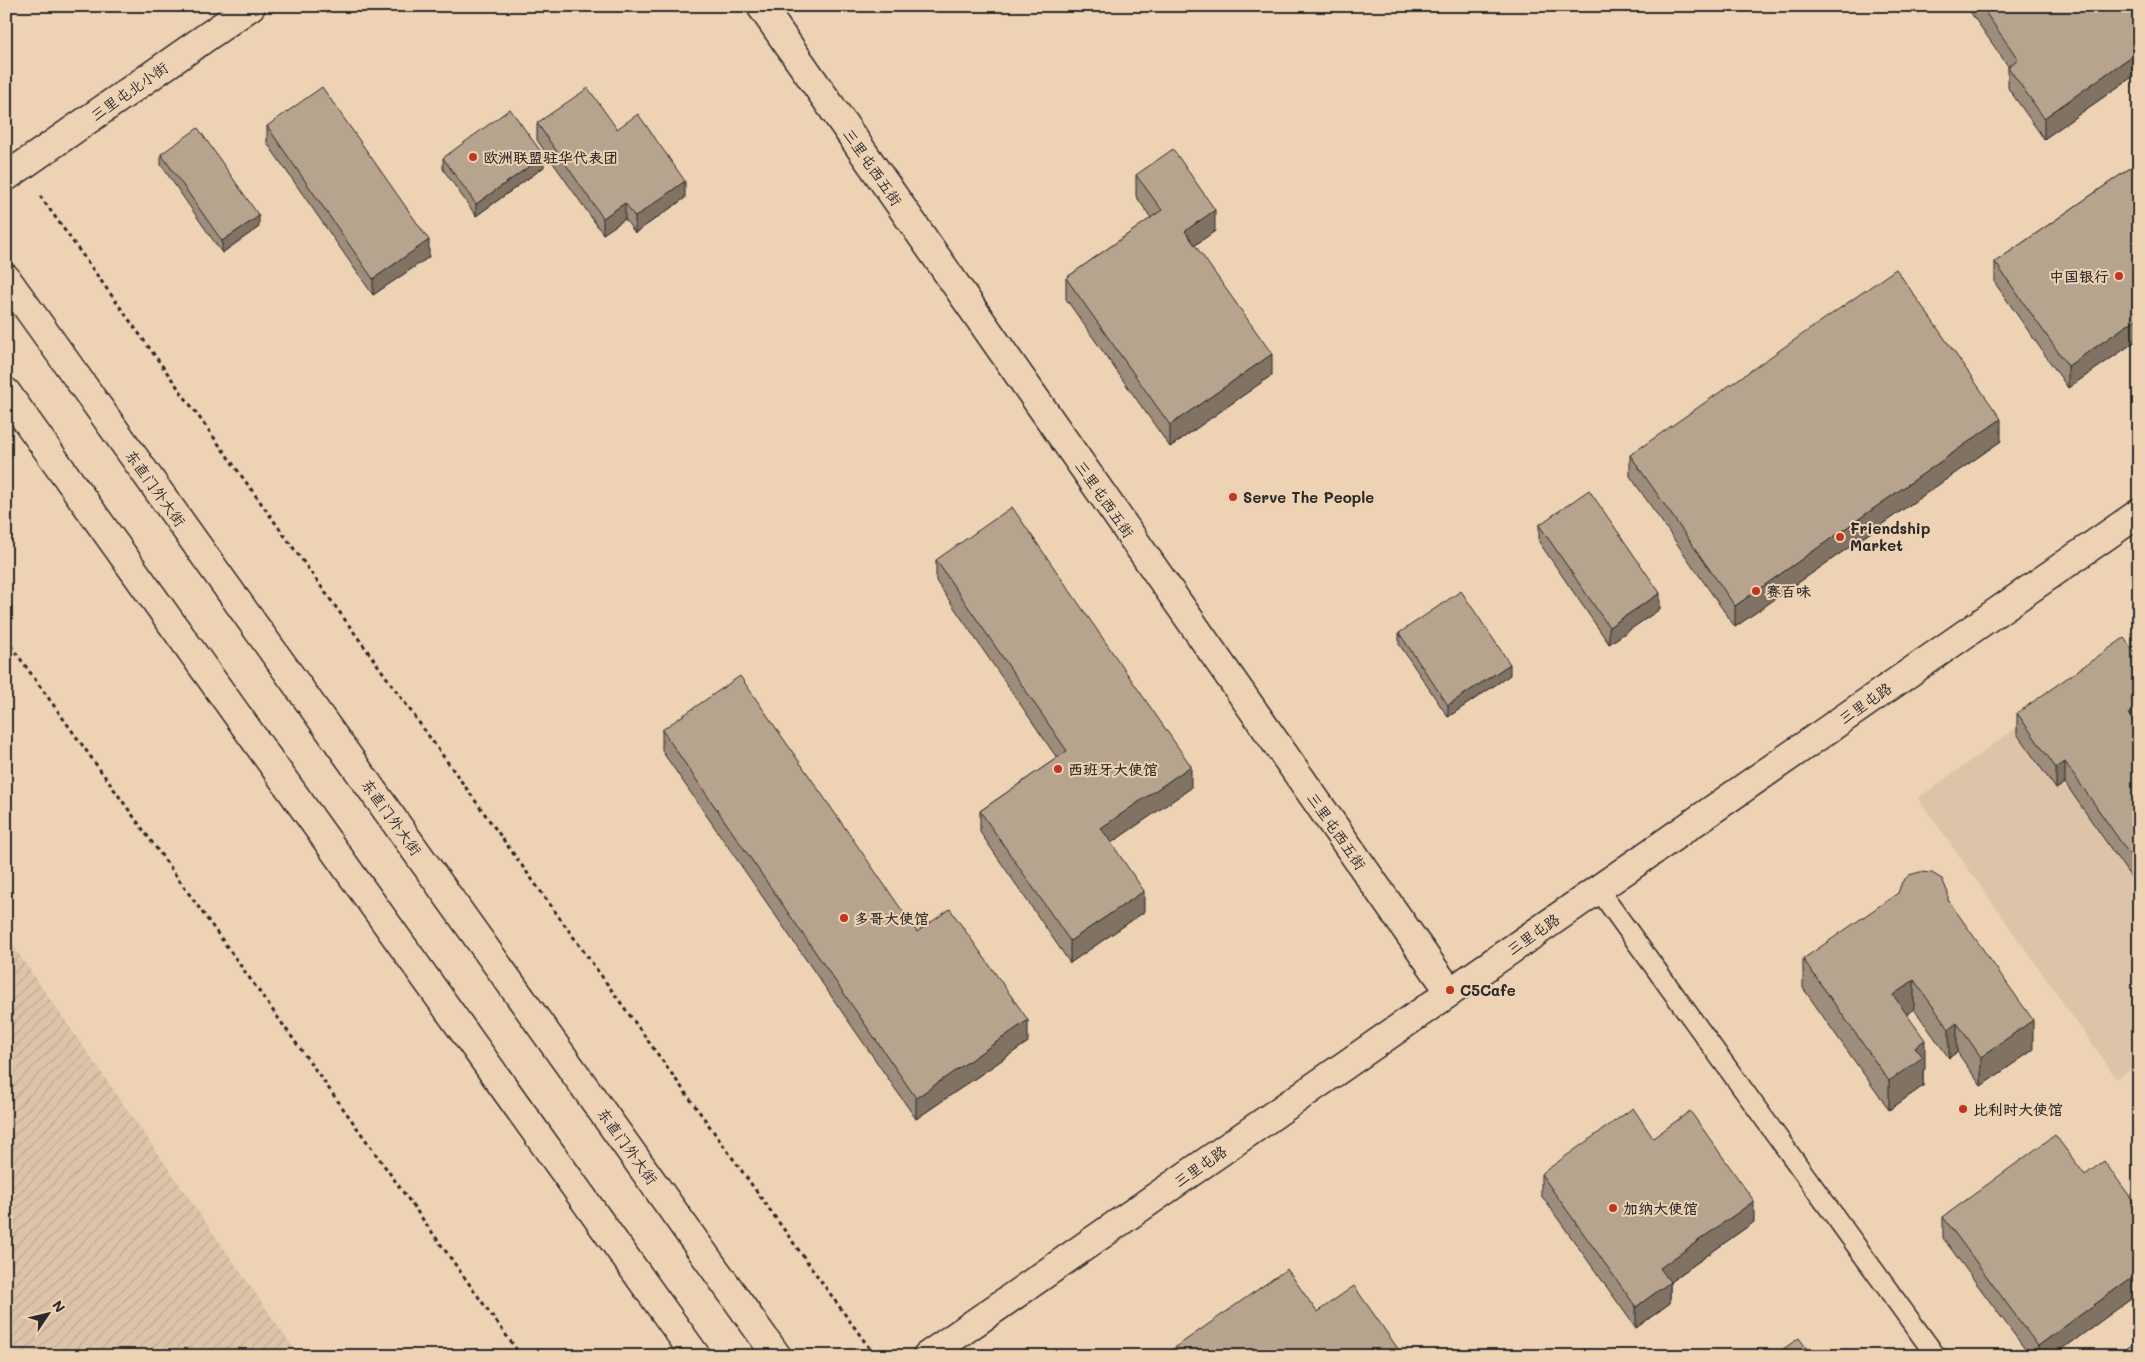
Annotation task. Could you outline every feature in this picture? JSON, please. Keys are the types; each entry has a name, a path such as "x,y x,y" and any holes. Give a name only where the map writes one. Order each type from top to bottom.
{"street":[{"name":"三里屯北小街","path":"13,172 251,6"},
{"name":"三里屯西五街","path":"761,6 1450,992"},
{"name":"东直门外大街","path":"6,278 777,1356"},
{"path":"6,392 696,1356"},
{"name":"三里屯路","path":"926,1356 2137,517"}],"lane":[{"path":"1598,889 1936,1356"}],"path":[{"path":"13,172 875,1356"},
{"path":"6,639 521,1356"}],"shaded area":[{"path":"2139,641 2139,1063 2117,1079 1918,798"},
{"path":"6,936 299,1356 6,1356"}],"building":[{"path":"1981,6 2132,6 2139,15 2139,51 2044,118 2008,67 2018,59"},
{"path":"322,87 429,240 373,279 267,126"},
{"path":"588,88 617,129 638,114 685,181 635,217 625,203 603,218 537,123"},
{"path":"510,109 544,156 476,204 443,158"},
{"path":"198,128 259,216 222,241 161,154"},
{"path":"1173,149 1215,210 1185,231 1272,354 1170,425 1066,278 1162,210 1136,175"},
{"path":"2139,162 2139,317 2068,366 1995,262"},
{"path":"1896,269 2001,419 1735,606 1630,455"},
{"path":"1589,490 1660,593 1609,627 1539,525"},
{"path":"1012,507 1191,766 1101,828 1144,891 1070,941 980,811 1067,751 936,560"},
{"path":"1461,591 1510,664 1448,705 1399,633"},
{"path":"2124,638 2139,658 2139,707 2129,714 2139,728 2139,868 2065,762 2056,768 2017,713"},
{"path":"740,676 917,932 950,909 1028,1020 916,1098 662,730"},
{"path":"1920,872 1932,873 1942,879 1948,893 1948,900 2033,1020 1981,1057 1957,1023 1949,1029 1914,980 1893,995 1925,1040 1915,1047 1923,1057 1889,1081 1803,959 1898,893 1902,882 1909,875"},
{"path":"1633,1108 1653,1138 1690,1111 1754,1201 1660,1268 1670,1282 1636,1307 1541,1174"},
{"path":"2055,1135 2085,1175 2104,1161 2139,1209 2139,1272 2038,1346 1943,1217"},
{"path":"1287,1269 1317,1312 1354,1286 1403,1356 1163,1356"},
{"path":"1799,1338 1812,1356 1773,1356"},
{"path":"2139,1340 2139,1356 2116,1356"}],"place":[{"name":"欧洲联盟驻华代表团","path":"473,157"},
{"name":"中国银行","path":"2119,276"},
{"name":"Serve The People","path":"1233,497"},
{"name":"Friendship Market","path":"1840,537"},
{"name":"赛百味","path":"1756,591"},
{"name":"西班牙大使馆","path":"1058,769"},
{"name":"多哥大使馆","path":"844,918"},
{"name":"C5Cafe","path":"1450,990"},
{"name":"比利时大使馆","path":"1963,1109"},
{"name":"加纳大使馆","path":"1613,1208"}]}
